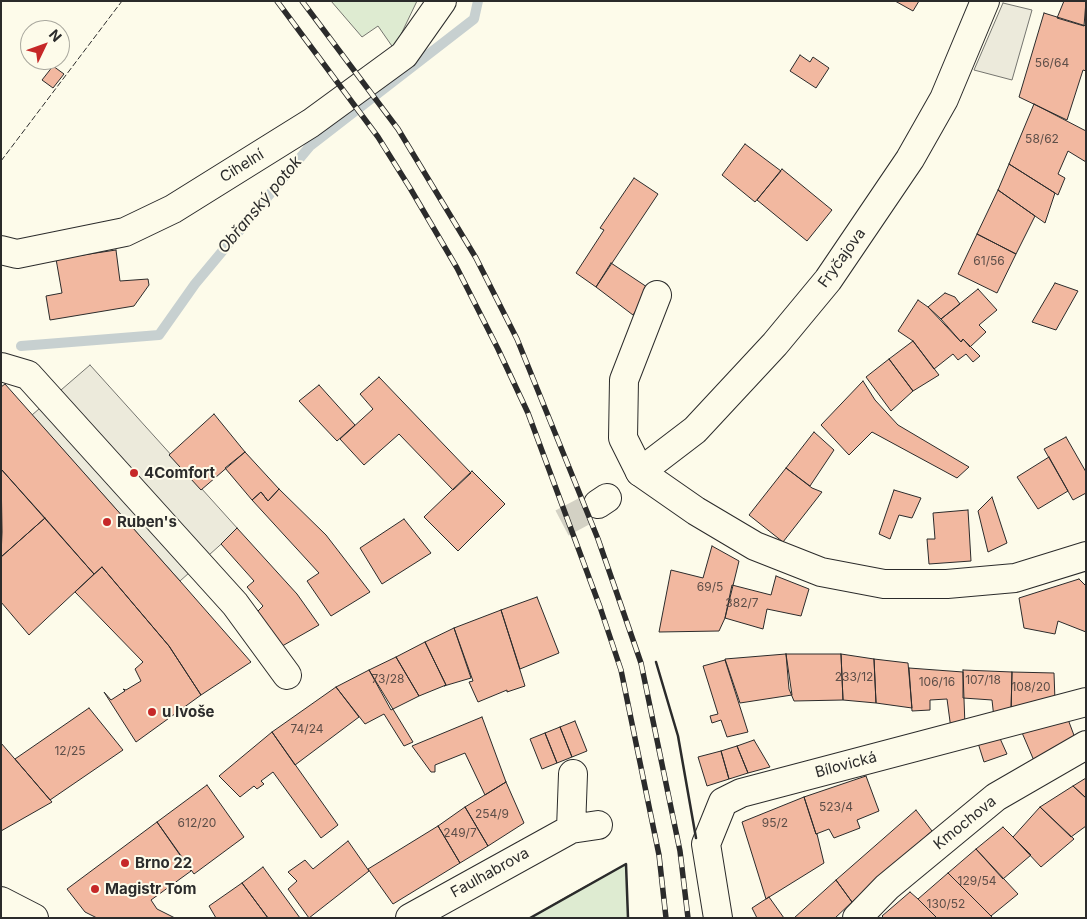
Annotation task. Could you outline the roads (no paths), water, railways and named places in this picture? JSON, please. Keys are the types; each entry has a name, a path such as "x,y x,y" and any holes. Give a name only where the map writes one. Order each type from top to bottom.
{"street":[{"name":"Cihelní","path":"1,250 17,254 125,232 173,209 311,123 404,55 442,1"},
{"name":"Fryčajova","path":"640,472 695,430 774,344 828,280 910,159 944,99 985,1"},
{"path":"657,295 624,380 623,438 640,472 696,511 755,546 821,572 884,584 947,584 1015,578 1086,556"},
{"path":"1,366 28,375 235,604 288,676"},
{"name":"Bílovická","path":"718,918 706,844 723,802 741,793 1086,702"},
{"name":"Kmochova","path":"857,918 887,887 996,797 1086,745"},
{"path":"571,829 573,774"},
{"name":"Faulhabrova","path":"410,918 571,829 598,825"},
{"path":"1,901 34,918"}],"waterway":[{"name":"Obřanský potok","path":"21,346 159,335 195,284 310,146 474,19 478,1"}],"tunnel":[{"path":"562,523 598,504"}],"railway":[{"path":"277,1 378,137 410,188 457,268 528,413 600,607 621,670 659,855 666,918"},
{"path":"302,1 398,129 476,258 517,339 598,539 641,663 680,851 688,918"}],"place":[{"name":"4Comfort","path":"134,473"},
{"name":"Ruben's","path":"107,522"},
{"name":"u Ivoše","path":"152,712"},
{"name":"Brno 22","path":"125,863"},
{"name":"Magistr Tom","path":"95,889"}]}
